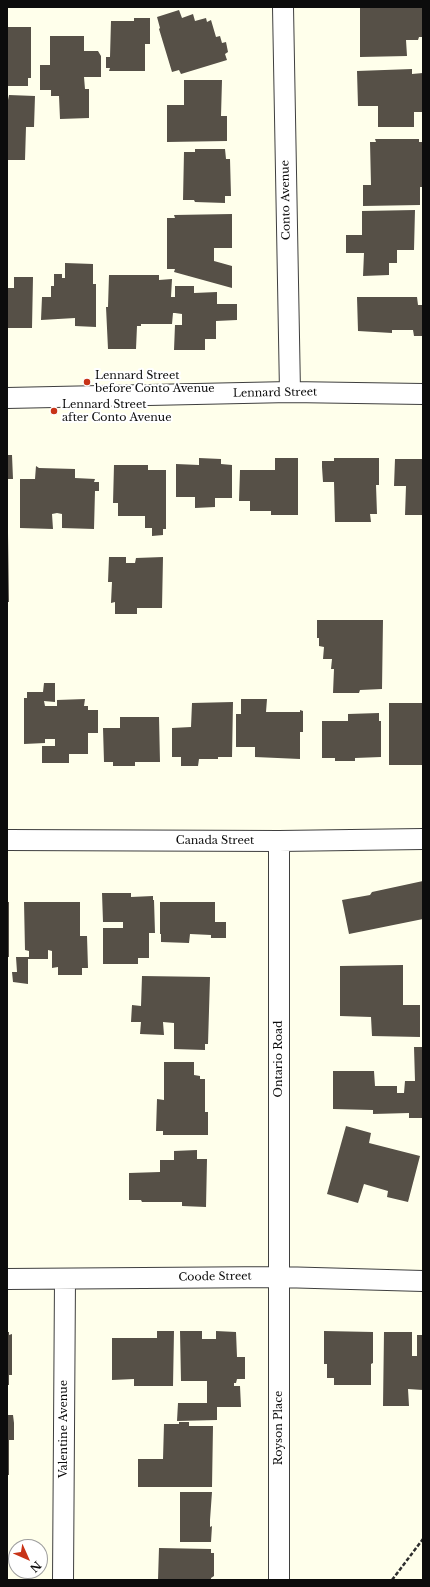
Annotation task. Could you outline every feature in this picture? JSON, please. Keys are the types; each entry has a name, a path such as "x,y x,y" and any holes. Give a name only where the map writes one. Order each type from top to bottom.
{"street":[{"name":"Conto Avenue","path":"283,7 290,392"},
{"name":"Lennard Street","path":"7,398 290,392 423,394"},
{"name":"Canada Street","path":"7,840 279,841 423,839"},
{"name":"Ontario Road","path":"279,841 279,1276"},
{"name":"Coode Street","path":"7,1279 279,1276 423,1281"},
{"name":"Royson Place","path":"279,1276 279,1580"},
{"name":"Valentine Avenue","path":"63,1580 65,1279"}],"path":[{"path":"392,1580 423,1539"}],"building":[{"path":"360,7 423,7 423,37 419,37 418,40 406,40 407,56 360,57"},
{"path":"179,10 182,18 193,14 195,21 206,18 207,22 211,20 216,37 220,36 222,43 226,42 228,52 225,54 227,60 181,74 179,70 172,72 159,29 157,17"},
{"path":"134,18 150,18 150,44 145,44 145,71 109,71 110,68 106,68 106,57 110,57 111,21 134,21"},
{"path":"7,27 31,27 31,78 28,78 28,86 8,86"},
{"path":"50,36 84,36 84,51 98,51 101,56 101,77 84,77 85,89 89,89 89,118 60,119 59,96 51,96 51,90 40,90 40,65 50,65"},
{"path":"412,69 412,74 423,73 423,112 414,112 414,127 378,127 378,106 358,106 357,71"},
{"path":"184,80 222,80 221,116 227,116 227,141 167,142 167,105 184,105"},
{"path":"9,95 35,96 34,127 26,127 25,160 7,160 7,100"},
{"path":"375,139 419,139 419,142 423,142 423,187 420,187 420,205 363,206 363,185 371,185 370,142 376,142"},
{"path":"195,149 225,149 226,159 230,159 231,196 225,196 225,203 183,200 184,152 195,152"},
{"path":"415,210 414,250 397,250 397,263 389,263 389,275 363,276 364,253 346,253 346,235 362,235 362,211"},
{"path":"232,214 232,248 214,248 214,261 232,266 232,288 174,272 175,269 167,269 167,218 175,218 174,215"},
{"path":"65,263 93,264 93,284 96,284 96,327 75,326 75,318 41,320 42,297 51,297 51,286 54,286 54,274 62,274 62,278 65,278"},
{"path":"109,275 159,275 159,280 172,279 171,297 175,297 175,286 194,286 194,293 217,292 217,304 237,304 237,320 216,321 216,339 205,339 205,350 174,350 175,325 182,325 182,314 175,313 173,313 172,324 141,324 141,326 137,326 136,349 108,349 106,307 108,307"},
{"path":"14,277 33,277 32,328 7,328 7,288 14,288"},
{"path":"357,297 417,297 418,305 423,305 423,336 414,336 413,330 392,330 392,333 358,331"},
{"path":"7,455 12,455 13,479 7,479"},
{"path":"199,458 221,459 221,464 232,465 232,498 215,498 215,507 195,508 195,497 176,497 176,464 199,465"},
{"path":"275,458 298,458 298,515 271,515 271,511 250,511 250,501 239,501 240,470 275,470"},
{"path":"334,458 379,458 379,485 376,485 377,514 370,514 371,522 335,522 334,482 323,482 322,467 322,461 334,461"},
{"path":"395,459 423,459 423,515 405,515 406,486 394,486"},
{"path":"114,465 148,465 148,470 166,470 166,529 163,529 163,535 152,536 152,528 145,528 145,516 118,516 118,503 113,503"},
{"path":"36,466 39,468 75,469 75,478 95,479 94,482 99,482 99,491 95,491 94,529 62,528 62,514 57,513 52,514 53,529 20,528 20,479 35,479"},
{"path":"8,533 9,602 7,602"},
{"path":"109,557 126,557 126,563 135,563 136,558 163,557 162,608 137,608 137,614 115,614 115,602 111,603 112,582 108,582"},
{"path":"317,620 383,620 382,689 360,690 359,693 333,693 334,669 331,669 332,659 323,659 324,647 319,646 319,638 317,638"},
{"path":"44,683 55,683 55,702 44,701 45,706 57,706 57,700 85,699 84,706 88,706 88,710 98,710 98,733 88,733 88,754 69,754 69,763 42,763 42,746 55,746 55,739 45,739 45,743 24,744 24,698 27,698 27,692 43,692"},
{"path":"241,699 267,699 266,712 303,711 303,732 300,732 300,759 255,757 255,747 236,747 236,714 241,714"},
{"path":"233,702 232,757 199,759 198,766 181,766 181,757 172,757 172,728 191,727 192,703"},
{"path":"389,703 423,703 423,765 389,765"},
{"path":"379,713 379,721 381,721 381,757 355,758 355,761 335,761 335,758 322,758 322,721 348,721 348,714"},
{"path":"120,717 159,717 160,762 135,762 135,766 113,766 113,762 104,762 103,728 120,728"},
{"path":"423,881 423,919 349,934 342,900 370,895 372,892"},
{"path":"102,893 131,893 131,897 153,896 155,933 149,933 149,958 138,958 138,964 103,964 103,928 123,928 123,922 103,922"},
{"path":"7,902 9,902 9,957 7,957"},
{"path":"24,902 80,902 80,936 87,936 88,968 82,968 82,975 58,975 58,967 52,968 52,951 48,950 48,959 28,959 28,984 13,982 12,972 17,972 16,957 29,957 29,951 25,950"},
{"path":"160,902 215,902 215,922 226,922 226,938 211,938 211,935 190,934 189,943 161,942"},
{"path":"403,965 403,1005 420,1005 420,1037 372,1036 371,1017 340,1016 340,966"},
{"path":"142,976 210,977 208,1044 205,1044 205,1050 174,1049 174,1023 163,1022 164,1035 140,1034 141,1022 131,1022 132,1005 141,1006"},
{"path":"414,1047 423,1047 423,1118 409,1118 409,1113 373,1114 373,1110 333,1109 333,1071 374,1071 375,1086 397,1086 397,1093 404,1093 405,1081 415,1081"},
{"path":"164,1062 194,1062 194,1075 200,1076 200,1079 205,1079 205,1112 208,1112 208,1135 163,1135 163,1131 156,1131 157,1099 164,1100"},
{"path":"346,1126 371,1133 369,1143 420,1156 408,1202 387,1197 388,1191 364,1184 358,1203 327,1194"},
{"path":"197,1150 197,1159 207,1159 206,1207 182,1206 182,1202 142,1202 141,1200 129,1200 129,1173 160,1172 160,1160 174,1160 174,1151"},
{"path":"157,1331 174,1331 173,1386 134,1386 134,1379 112,1380 112,1338 157,1338"},
{"path":"180,1331 202,1331 202,1339 216,1339 216,1331 236,1332 237,1357 245,1357 245,1379 237,1379 236,1383 234,1383 234,1386 240,1386 241,1407 217,1407 217,1420 177,1421 178,1403 207,1403 207,1381 181,1381"},
{"path":"324,1331 373,1332 371,1385 334,1385 334,1378 327,1378 327,1364 324,1364"},
{"path":"7,1332 9,1332 9,1335 12,1334 12,1375 9,1375 9,1385 7,1385"},
{"path":"384,1332 412,1332 412,1356 417,1356 417,1335 423,1335 423,1390 408,1389 409,1406 383,1406"},
{"path":"7,1415 13,1415 14,1423 14,1440 9,1440 9,1475 7,1475"},
{"path":"179,1422 189,1422 189,1426 213,1426 212,1487 138,1487 138,1459 163,1459 164,1424 179,1424"},
{"path":"180,1492 212,1492 210,1520 210,1527 212,1526 211,1542 180,1542"},
{"path":"159,1548 211,1549 211,1553 214,1553 214,1576 211,1580 158,1580"}],"place":[{"name":"Lennard Street before Conto Avenue","path":"87,382"},
{"name":"Lennard Street after Conto Avenue","path":"54,411"}]}
